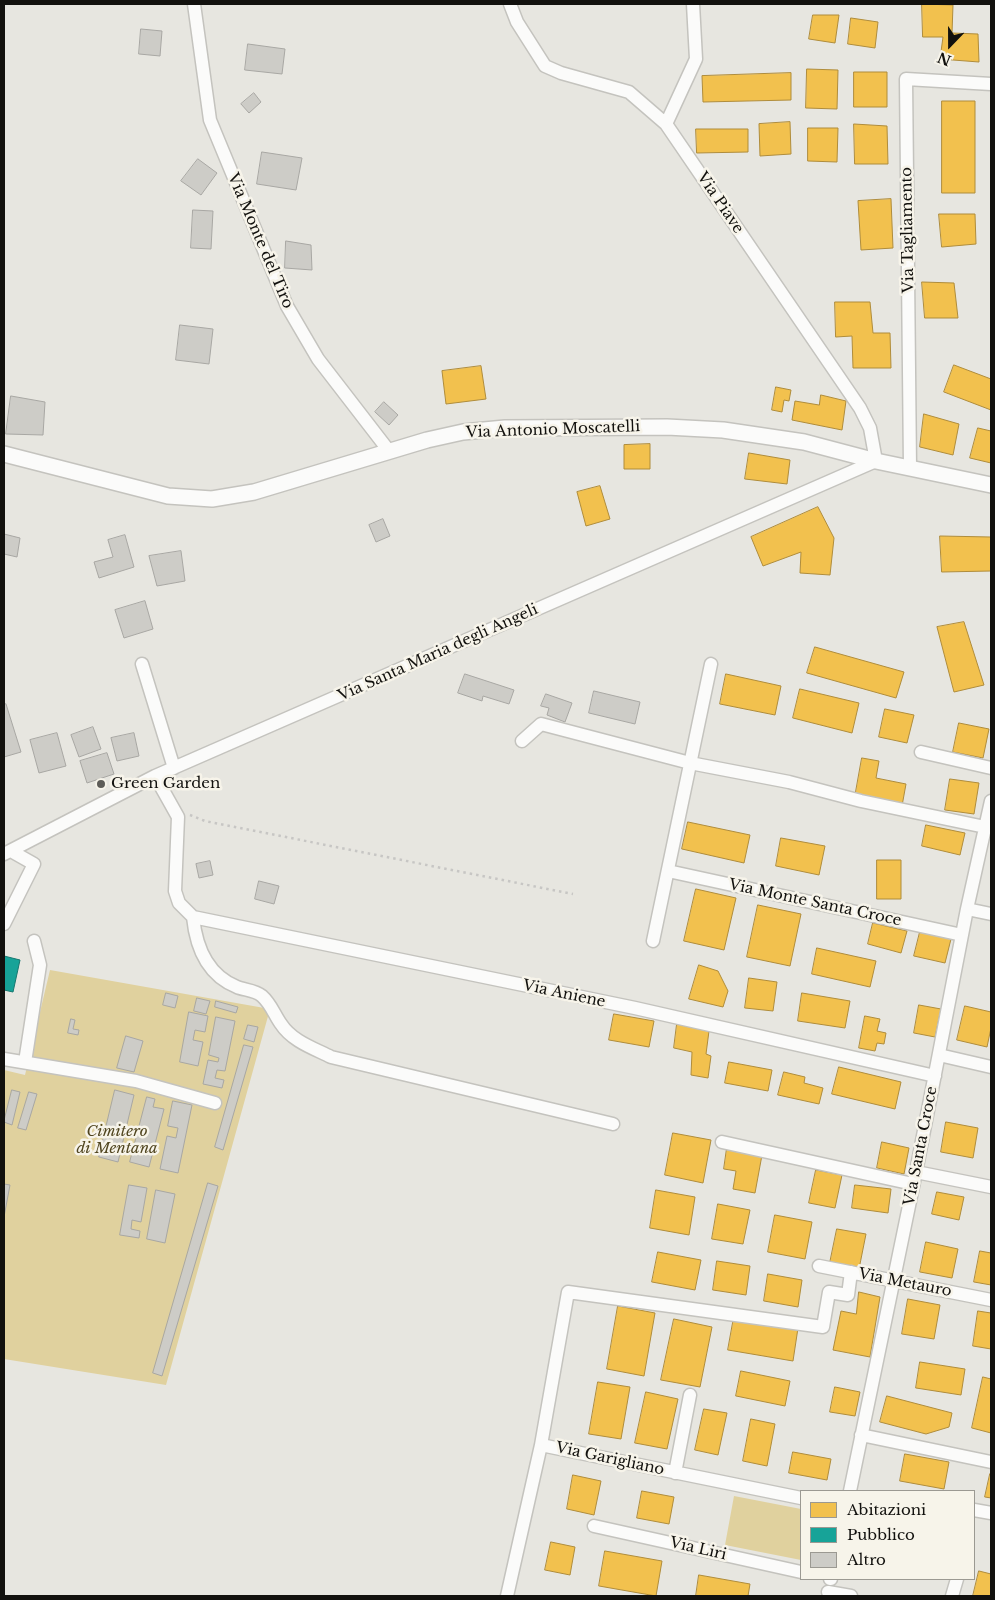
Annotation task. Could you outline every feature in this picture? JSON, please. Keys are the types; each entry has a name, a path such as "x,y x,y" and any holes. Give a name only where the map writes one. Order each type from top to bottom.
{"street":[{"name":"Via Monte del Tiro","path":"194,4 210,120 287,306 318,359 389,451"},
{"name":"Via Piave","path":"510,4 517,22 545,66 561,73 629,92 666,124 856,401 870,428 876,461"},
{"path":"666,124 696,59 693,4"},
{"name":"Via Tagliamento","path":"910,467 906,79 991,84"},
{"name":"Via Antonio Moscatelli","path":"4,454 168,496 204,499 254,492 446,435 487,430 666,427 723,430 819,445 876,461 991,485"},
{"name":"Via Santa Maria degli Angeli","path":"7,853 155,776 876,461"},
{"path":"142,664 174,768"},
{"path":"653,941 711,664"},
{"path":"522,741 541,724 690,763 789,782 861,802 985,827"},
{"path":"921,752 991,768"},
{"path":"155,776 178,817 175,891 179,903 193,917 195,937 210,967 222,981 259,993 270,1003 280,1024 292,1037 323,1053 340,1059 614,1124"},
{"name":"Via Santa Croce","path":"850,1490 915,1178 967,909 986,851 985,827 991,801"},
{"path":"4,924 34,864 7,853"},
{"name":"Via Monte Santa Croce","path":"668,871 962,935"},
{"path":"967,909 991,914"},
{"name":"Via Aniene","path":"193,917 635,1008 935,1076"},
{"path":"25,1062 40,965 34,941"},
{"path":"939,1055 991,1067"},
{"path":"4,1058 136,1081 215,1103"},
{"path":"722,1142 915,1178 991,1187"},
{"name":"Via Metauro","path":"819,1266 991,1300"},
{"path":"541,1445 568,1292 823,1327 829,1292 848,1295 851,1272"},
{"path":"675,1473 690,1395"},
{"path":"861,1435 991,1462"},
{"name":"Via Garigliano","path":"507,1596 541,1445 800,1498"},
{"path":"975,1510 991,1513"},
{"name":"Via Liri","path":"594,1526 800,1572"},
{"path":"952,1596 957,1580"},
{"path":"830,1585 851,1596"}],"path":[{"path":"173,808 205,821 573,894"}],"green space":[{"name":"Cimitero di Mentana","path":"50,970 270,1009 166,1385 4,1359 4,1070 25,1075"},
{"path":"734,1496 800,1509 800,1560 725,1545"}],"building: Abitazioni":[{"path":"922,4 953,5 952,33 978,34 979,62 940,59 943,37 923,37"},
{"path":"813,15 839,15 835,43 809,39"},
{"path":"851,18 878,22 875,48 848,44"},
{"path":"807,69 838,70 837,109 806,108"},
{"path":"854,72 887,72 887,107 854,107"},
{"path":"791,73 791,100 703,102 702,76"},
{"path":"942,101 975,101 975,193 942,193"},
{"path":"790,122 791,154 760,156 759,124"},
{"path":"854,124 887,126 888,164 855,164"},
{"path":"808,128 838,128 837,162 808,161"},
{"path":"696,129 748,129 748,152 697,153"},
{"path":"891,199 893,248 861,250 858,201"},
{"path":"939,214 975,214 976,244 942,247"},
{"path":"922,282 954,283 958,318 925,318"},
{"path":"835,302 870,302 873,333 890,333 891,368 853,368 852,336 836,337"},
{"path":"954,365 991,379 991,410 944,392"},
{"path":"481,366 486,399 446,404 442,371"},
{"path":"776,387 791,390 789,401 784,400 782,412 772,410"},
{"path":"821,395 846,401 842,430 792,420 795,401 819,405"},
{"path":"924,414 959,424 953,455 920,447"},
{"path":"978,428 991,431 991,463 970,458"},
{"path":"650,444 650,469 624,469 624,445"},
{"path":"749,453 790,460 787,484 745,479"},
{"path":"600,486 610,519 586,526 577,492"},
{"path":"818,507 834,538 830,575 800,573 801,552 763,566 751,537"},
{"path":"940,536 991,537 991,571 942,572"},
{"path":"964,622 984,685 954,692 937,627"},
{"path":"815,647 904,672 896,698 807,673"},
{"path":"726,674 781,686 775,715 720,704"},
{"path":"800,689 859,703 852,733 793,718"},
{"path":"885,709 914,715 907,743 879,737"},
{"path":"959,723 989,729 983,758 953,752"},
{"path":"862,758 879,761 876,778 906,784 902,806 855,797"},
{"path":"950,779 979,783 974,814 945,810"},
{"path":"688,822 750,835 744,863 682,849"},
{"path":"926,825 965,833 960,855 922,846"},
{"path":"781,838 825,846 819,875 776,866"},
{"path":"877,860 901,860 901,899 877,899"},
{"path":"696,889 736,898 724,950 684,941"},
{"path":"758,905 801,914 790,966 747,957"},
{"path":"873,923 907,931 901,953 868,944"},
{"path":"920,932 951,939 945,963 914,956"},
{"path":"817,948 876,961 870,987 812,974"},
{"path":"699,965 718,971 728,991 723,1007 689,999"},
{"path":"749,978 777,982 773,1011 745,1008"},
{"path":"802,993 850,1001 845,1028 798,1021"},
{"path":"919,1005 941,1009 935,1037 914,1033"},
{"path":"965,1006 991,1012 991,1028 987,1047 957,1040"},
{"path":"614,1014 654,1021 649,1047 609,1040"},
{"path":"865,1016 880,1019 877,1031 886,1033 884,1044 877,1043 875,1051 859,1048"},
{"path":"677,1024 709,1031 706,1054 711,1056 708,1078 691,1075 692,1052 674,1048"},
{"path":"729,1062 772,1070 768,1091 725,1083"},
{"path":"839,1067 901,1082 895,1109 832,1094"},
{"path":"784,1072 805,1077 804,1083 823,1088 819,1104 778,1095"},
{"path":"946,1122 978,1128 973,1158 941,1152"},
{"path":"673,1133 711,1140 703,1183 665,1175"},
{"path":"882,1142 909,1148 904,1174 877,1168"},
{"path":"727,1148 762,1155 755,1193 733,1189 736,1171 724,1169"},
{"path":"816,1170 842,1175 835,1208 809,1203"},
{"path":"855,1185 891,1189 888,1213 852,1208"},
{"path":"656,1190 695,1197 689,1235 650,1228"},
{"path":"937,1192 964,1197 959,1220 932,1214"},
{"path":"718,1204 750,1210 743,1244 712,1239"},
{"path":"775,1215 812,1222 805,1259 768,1252"},
{"path":"837,1229 866,1234 859,1269 830,1263"},
{"path":"926,1242 958,1249 952,1278 920,1272"},
{"path":"980,1251 991,1253 991,1285 974,1282"},
{"path":"658,1252 701,1260 695,1290 652,1282"},
{"path":"717,1261 750,1266 746,1295 713,1290"},
{"path":"768,1274 802,1280 798,1307 764,1301"},
{"path":"859,1292 880,1297 870,1357 833,1350 841,1311 856,1314"},
{"path":"908,1299 940,1305 934,1339 902,1334"},
{"path":"618,1306 655,1313 644,1376 607,1369"},
{"path":"978,1311 991,1313 991,1349 973,1346"},
{"path":"734,1317 798,1328 793,1361 728,1350"},
{"path":"674,1319 712,1327 700,1387 661,1380"},
{"path":"920,1362 965,1369 961,1395 916,1388"},
{"path":"741,1371 790,1381 785,1406 736,1396"},
{"path":"983,1377 991,1379 991,1433 972,1428"},
{"path":"598,1382 630,1387 621,1439 589,1434"},
{"path":"835,1387 860,1392 855,1416 830,1412"},
{"path":"646,1392 678,1399 667,1449 635,1443"},
{"path":"887,1396 952,1413 949,1427 926,1434 880,1422"},
{"path":"704,1409 727,1413 718,1455 695,1450"},
{"path":"751,1419 775,1424 767,1466 743,1461"},
{"path":"793,1452 831,1459 827,1480 789,1473"},
{"path":"905,1454 949,1462 944,1489 900,1481"},
{"path":"573,1475 601,1481 594,1515 567,1509"},
{"path":"991,1475 991,1498 985,1497"},
{"path":"642,1491 674,1497 669,1524 637,1518"},
{"path":"551,1542 575,1547 570,1575 545,1570"},
{"path":"605,1551 662,1561 656,1596 599,1586"},
{"path":"979,1571 991,1574 991,1596 973,1596"},
{"path":"699,1575 750,1584 748,1596 696,1596"}],"building: Pubblico":[{"path":"4,956 20,960 13,992 4,990"}],"building: Altro":[{"path":"141,29 162,31 160,56 139,54"},
{"path":"248,44 285,49 282,74 245,70"},
{"path":"254,93 261,102 249,113 241,104"},
{"path":"262,152 302,158 296,190 257,184"},
{"path":"198,159 217,173 201,195 181,181"},
{"path":"193,210 213,211 211,249 191,248"},
{"path":"286,241 311,245 312,270 285,268"},
{"path":"180,325 213,329 209,364 176,360"},
{"path":"11,396 45,402 43,435 6,434"},
{"path":"384,402 398,415 389,425 375,412"},
{"path":"383,519 390,536 376,542 369,525"},
{"path":"4,534 20,538 17,557 4,554"},
{"path":"125,535 134,567 99,578 94,562 113,557 108,540"},
{"path":"181,551 185,581 157,586 149,556"},
{"path":"145,601 153,629 124,638 115,610"},
{"path":"465,674 514,690 509,704 483,696 482,701 458,693"},
{"path":"594,691 640,702 635,724 589,713"},
{"path":"546,694 572,703 565,722 547,715 549,708 541,706"},
{"path":"6,704 21,752 4,757 4,705"},
{"path":"93,727 101,749 79,757 71,735"},
{"path":"57,733 66,766 39,773 30,740"},
{"path":"134,733 139,756 117,761 111,738"},
{"path":"107,753 114,774 87,783 80,761"},
{"path":"210,861 213,875 199,878 196,864"},
{"path":"259,881 279,886 274,904 255,899"},
{"path":"166,993 178,996 175,1008 163,1005"},
{"path":"197,998 210,1001 206,1014 194,1011"},
{"path":"216,1001 238,1007 236,1013 215,1007"},
{"path":"189,1012 208,1016 205,1032 195,1030 193,1040 203,1042 198,1066 180,1062"},
{"path":"216,1017 235,1021 225,1071 217,1070 215,1078 224,1080 222,1088 203,1084 208,1060 218,1062 219,1058 209,1055"},
{"path":"71,1019 75,1020 73,1029 79,1030 78,1035 68,1033"},
{"path":"248,1025 258,1027 254,1042 244,1039"},
{"path":"126,1036 143,1041 134,1072 117,1068"},
{"path":"244,1045 253,1047 223,1150 215,1147"},
{"path":"12,1090 20,1092 12,1125 4,1122"},
{"path":"115,1090 134,1095 118,1162 99,1157"},
{"path":"29,1092 37,1094 26,1130 18,1128"},
{"path":"147,1097 155,1099 153,1107 164,1109 149,1167 130,1162"},
{"path":"173,1101 192,1105 178,1173 160,1169 167,1136 176,1138 178,1128 168,1126"},
{"path":"208,1183 218,1186 162,1376 153,1373"},
{"path":"4,1184 10,1185 4,1217"},
{"path":"129,1185 147,1188 141,1222 132,1220 131,1229 140,1231 139,1238 120,1235"},
{"path":"156,1190 175,1194 165,1243 147,1239"}],"place":[{"name":"Green Garden","path":"101,784"}]}
